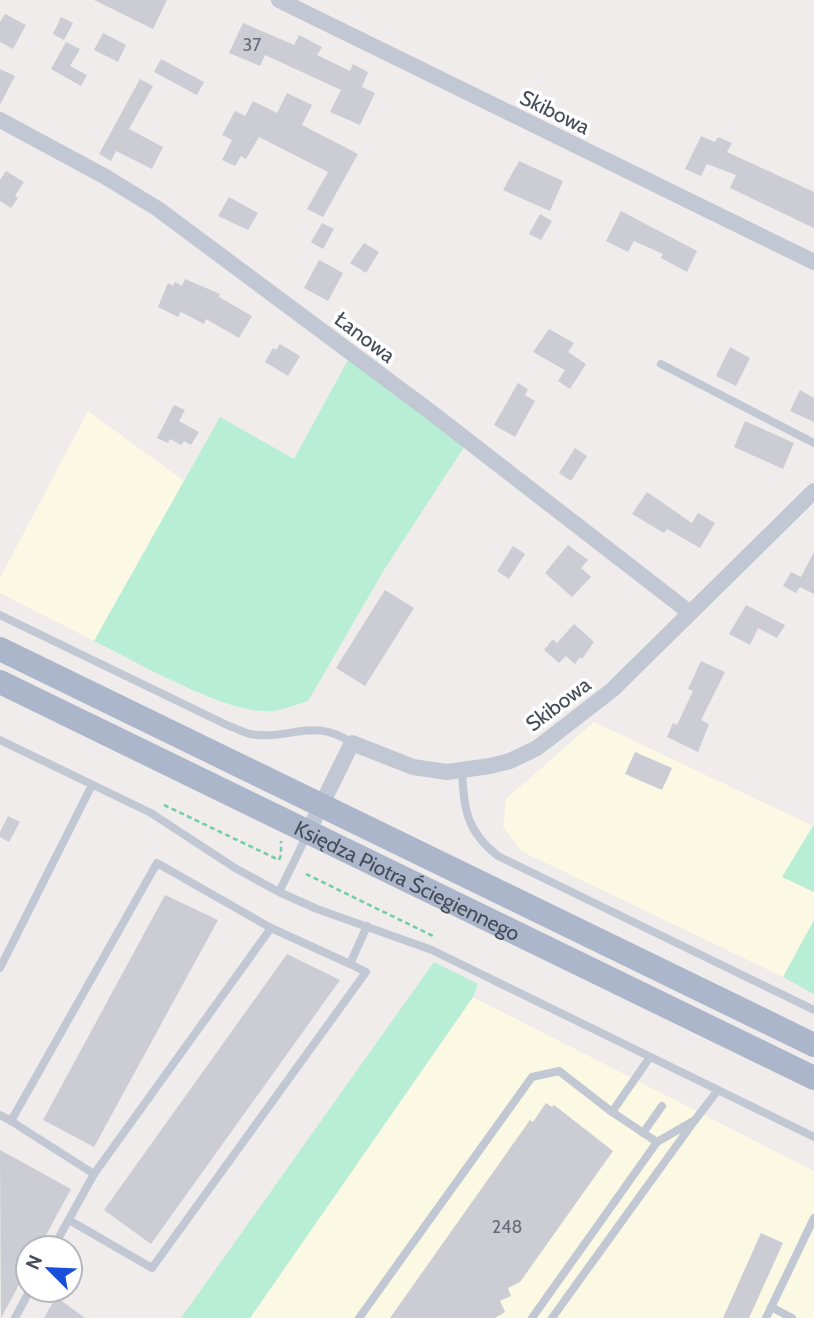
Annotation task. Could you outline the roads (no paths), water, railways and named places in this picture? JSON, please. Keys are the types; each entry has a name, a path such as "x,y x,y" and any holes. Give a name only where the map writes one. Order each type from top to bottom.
{"main road":[{"name":"Księdza Piotra Ściegiennego","path":"0,649 814,1045"},
{"name":"Księdza Piotra Ściegiennego","path":"0,682 814,1078"}],"street":[{"name":"Skibowa","path":"279,0 814,262"},
{"name":"Łanowa","path":"0,120 104,176 158,209 439,419 690,612"},
{"name":"Skibowa","path":"352,743 413,767 447,772 510,761 537,748 612,690 814,491"},
{"path":"308,832 352,743"}],"lane":[{"path":"661,364 814,443"},
{"path":"0,615 249,734 317,729 341,736 352,743"},
{"path":"0,740 151,813 235,868 279,892 317,909 432,950 814,1137"},
{"path":"462,771 469,820 482,843 498,856 814,1010"},
{"path":"0,968 92,785"},
{"path":"279,892 308,832"},
{"path":"11,1121 157,863 271,928 366,972 152,1268 69,1220"},
{"path":"350,964 367,926"},
{"path":"61,1234 94,1174 271,928"},
{"path":"0,944 9,948"},
{"path":"612,1112 650,1057"},
{"path":"359,1318 532,1077 559,1072 657,1142"},
{"path":"552,1318 718,1090"},
{"path":"643,1133 662,1106"},
{"path":"0,1115 94,1174"},
{"path":"532,1318 657,1142 695,1120"},
{"path":"766,1318 814,1218"},
{"path":"771,1307 792,1318"}]}
